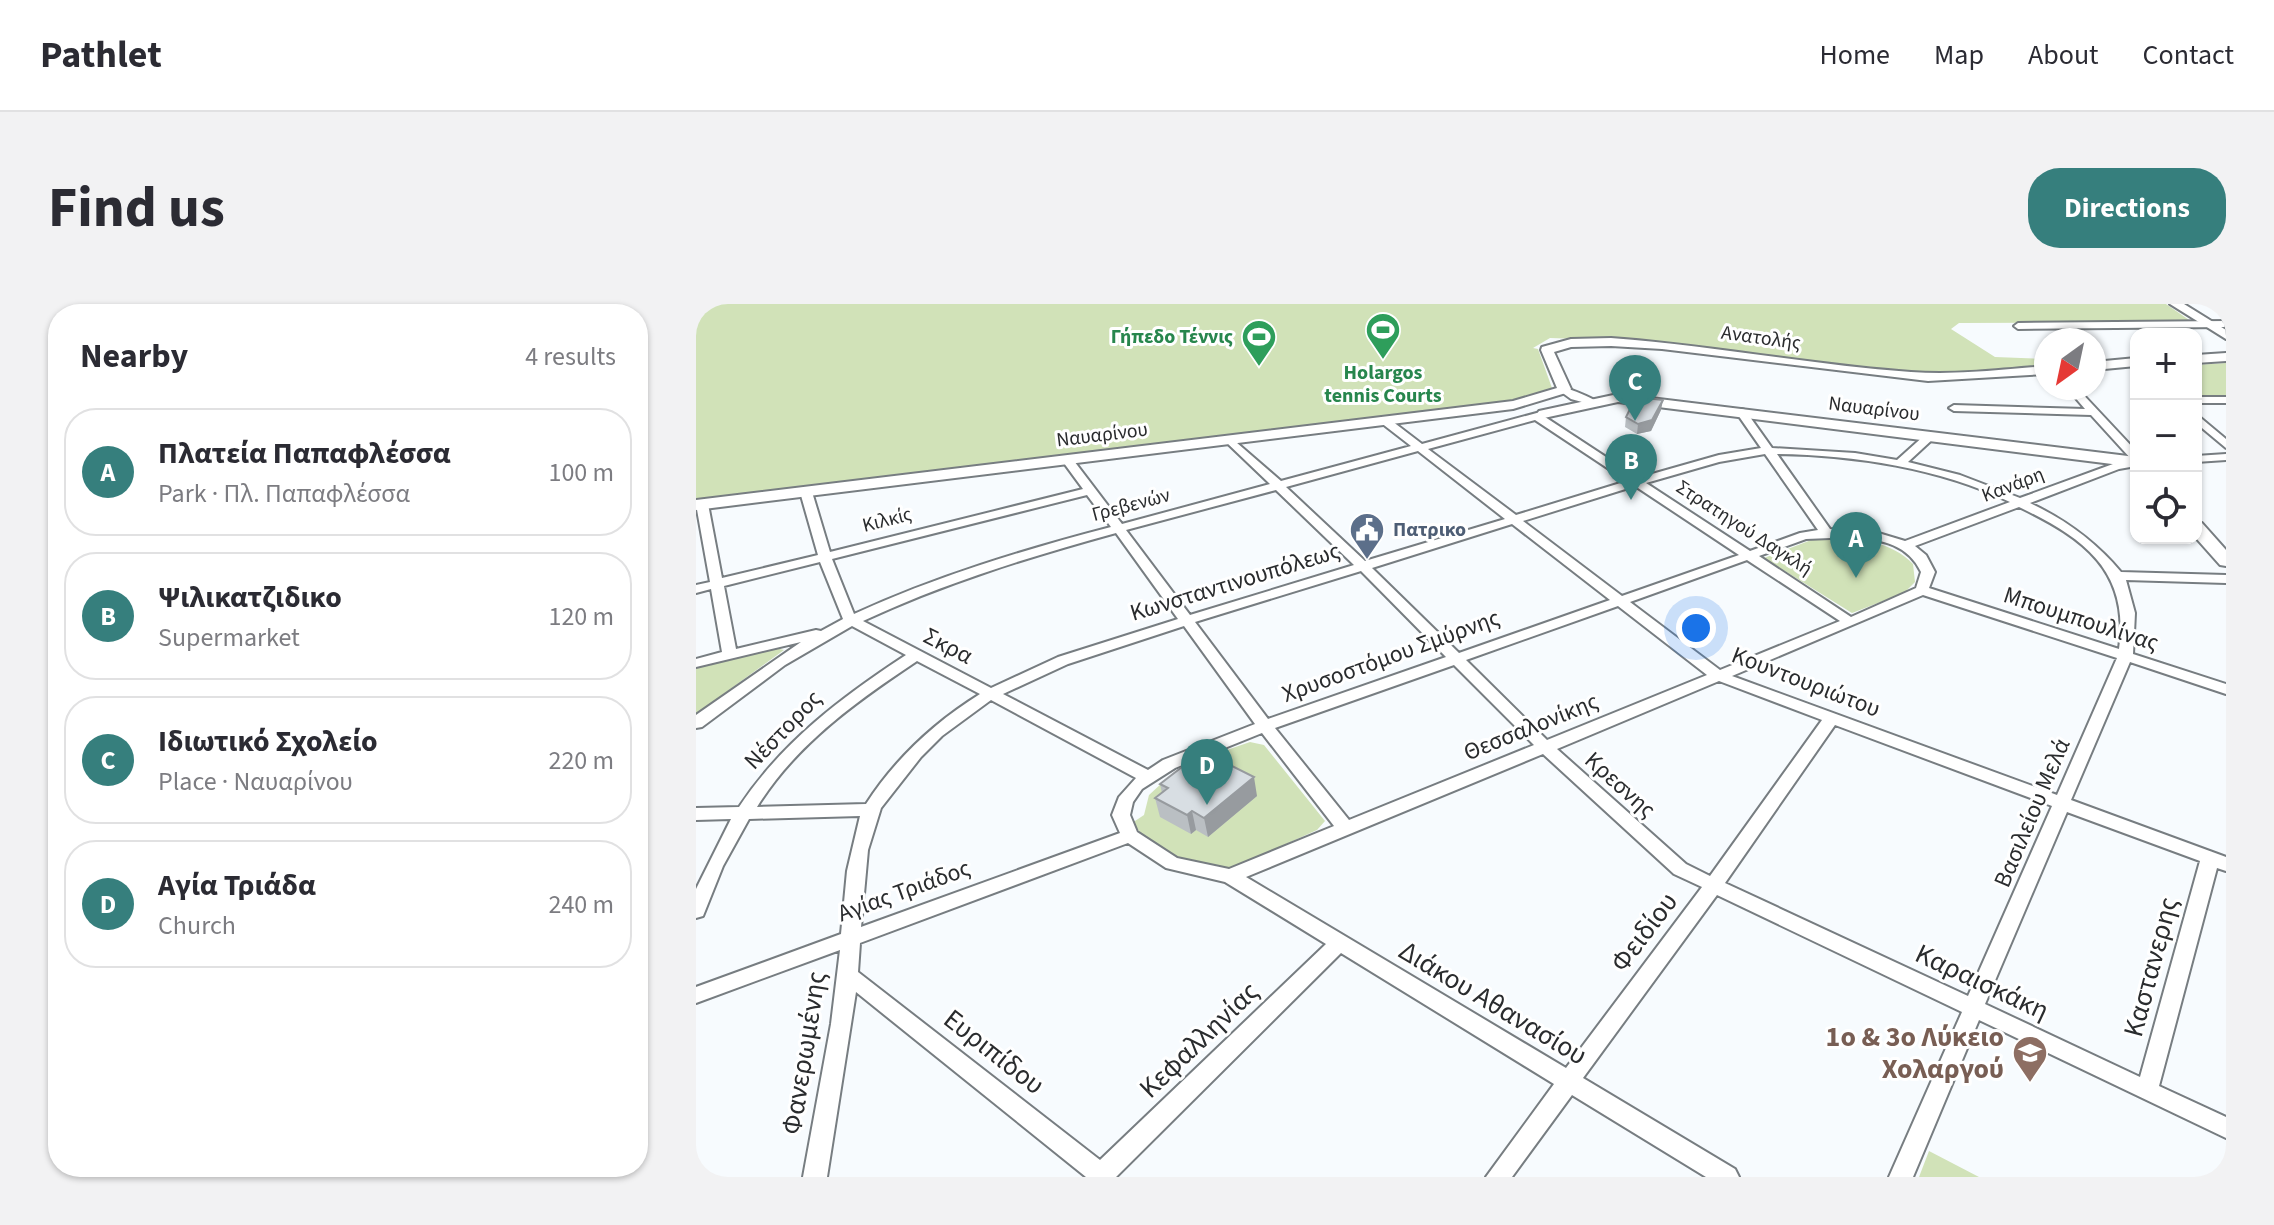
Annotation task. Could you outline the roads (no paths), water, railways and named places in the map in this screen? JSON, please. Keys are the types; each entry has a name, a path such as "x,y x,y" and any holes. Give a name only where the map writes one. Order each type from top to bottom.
{"street":[{"path":"2176,304 2226,335"},
{"path":"2018,326 2226,324"},
{"name":"Ανατολής","path":"1560,392 1547,350 1553,346 1585,343 1648,344 1909,376 1943,377 2034,371"},
{"path":"2202,359 2226,357"},
{"path":"2106,365 2130,363"},
{"path":"1560,392 1600,400"},
{"path":"1560,392 1575,402 1573,407"},
{"name":"Ναυαρίνου","path":"699,505 1513,405 1560,392"},
{"name":"Ναυαρίνου","path":"1600,400 1741,412 2130,460"},
{"name":"Γρεβενών","path":"696,723 776,664 833,630 945,581 1021,555 1600,400"},
{"path":"2083,400 2130,454"},
{"path":"2202,400 2226,400"},
{"name":"Ναυαρίνου","path":"1513,405 1545,414"},
{"path":"1954,408 2094,412"},
{"path":"1741,412 1825,531 1866,534 1905,545 1926,565 1927,584 1922,590"},
{"name":"Στρατηγού Δαγκλή","path":"1545,414 1636,482 1850,622"},
{"name":"Κουντουριώτου","path":"1384,420 1718,676 2218,861"},
{"path":"2202,423 2226,445"},
{"path":"1900,463 1930,436"},
{"name":"Κρεσνης","path":"1229,439 1363,566 1545,747 1680,869 1713,886"},
{"name":"Κωνσταντινουπόλεως","path":"851,938 856,880 872,810 926,740 974,702 1039,669 1187,620 1711,459 1768,451 1821,453 1900,463 1981,486 2019,502"},
{"path":"2202,459 2226,457"},
{"path":"1067,459 1265,726 1346,829"},
{"name":"Κανάρη","path":"1905,545 2130,463"},
{"name":"Κιλκίς","path":"696,589 1088,491"},
{"path":"806,492 825,557 847,615 853,621"},
{"name":"Βασιλείου Μελά","path":"1901,1177 2125,656 2129,634 2128,610 2116,576 2100,556 2076,536 2019,502"},
{"path":"699,505 702,539 717,584 730,654"},
{"name":"Χρυσοστόμου Σμύρνης","path":"1146,776 1265,726 1825,531"},
{"path":"2202,534 2226,561"},
{"path":"2116,576 2226,579"},
{"name":"Θεσσαλονίκης","path":"1230,876 1922,590"},
{"name":"Μπουμπουλίνας","path":"1922,590 2226,689"},
{"name":"Σκρα","path":"853,621 1146,776"},
{"path":"696,663 833,630"},
{"name":"Νέστορος","path":"696,911 714,863 770,773 801,739 843,703 916,655"},
{"name":"Φειδίου","path":"1498,1177 1713,886 1832,718"},
{"path":"1146,776 1125,801 1121,815 1130,836 1172,863 1230,876"},
{"path":"696,814 872,810"},
{"name":"Αγίας Τριάδος","path":"696,995 1130,836"},
{"name":"Καστανερης","path":"2147,1091 2218,861"},
{"name":"Διάκου Αθανασίου","path":"1230,876 1727,1177"},
{"name":"Καραισκάκη","path":"1713,886 2226,1128"},
{"name":"Φανερωμένης","path":"815,1177 848,975 851,938"},
{"name":"Κεφαλληνίας","path":"1101,1176 1339,943"},
{"name":"Ευριπίδου","path":"848,975 1101,1176"}],"place":[{"name":"Holargos tennis Courts","path":"1383,361"},
{"name":"Γήπεδο Τέννις","path":"1259,368"},
{"name":"Ιδιωτικό Σχολείο","path":"1635,421"},
{"name":"Ψιλικατζιδικο","path":"1631,500"},
{"name":"Πατρικο","path":"1367,561"},
{"name":"Πλατεία Παπαφλέσσα","path":"1856,578"},
{"name":"Αγία Τριάδα","path":"1207,805"},
{"name":"1ο & 3ο Λύκειο Χολαργού","path":"2030,1084"}]}
